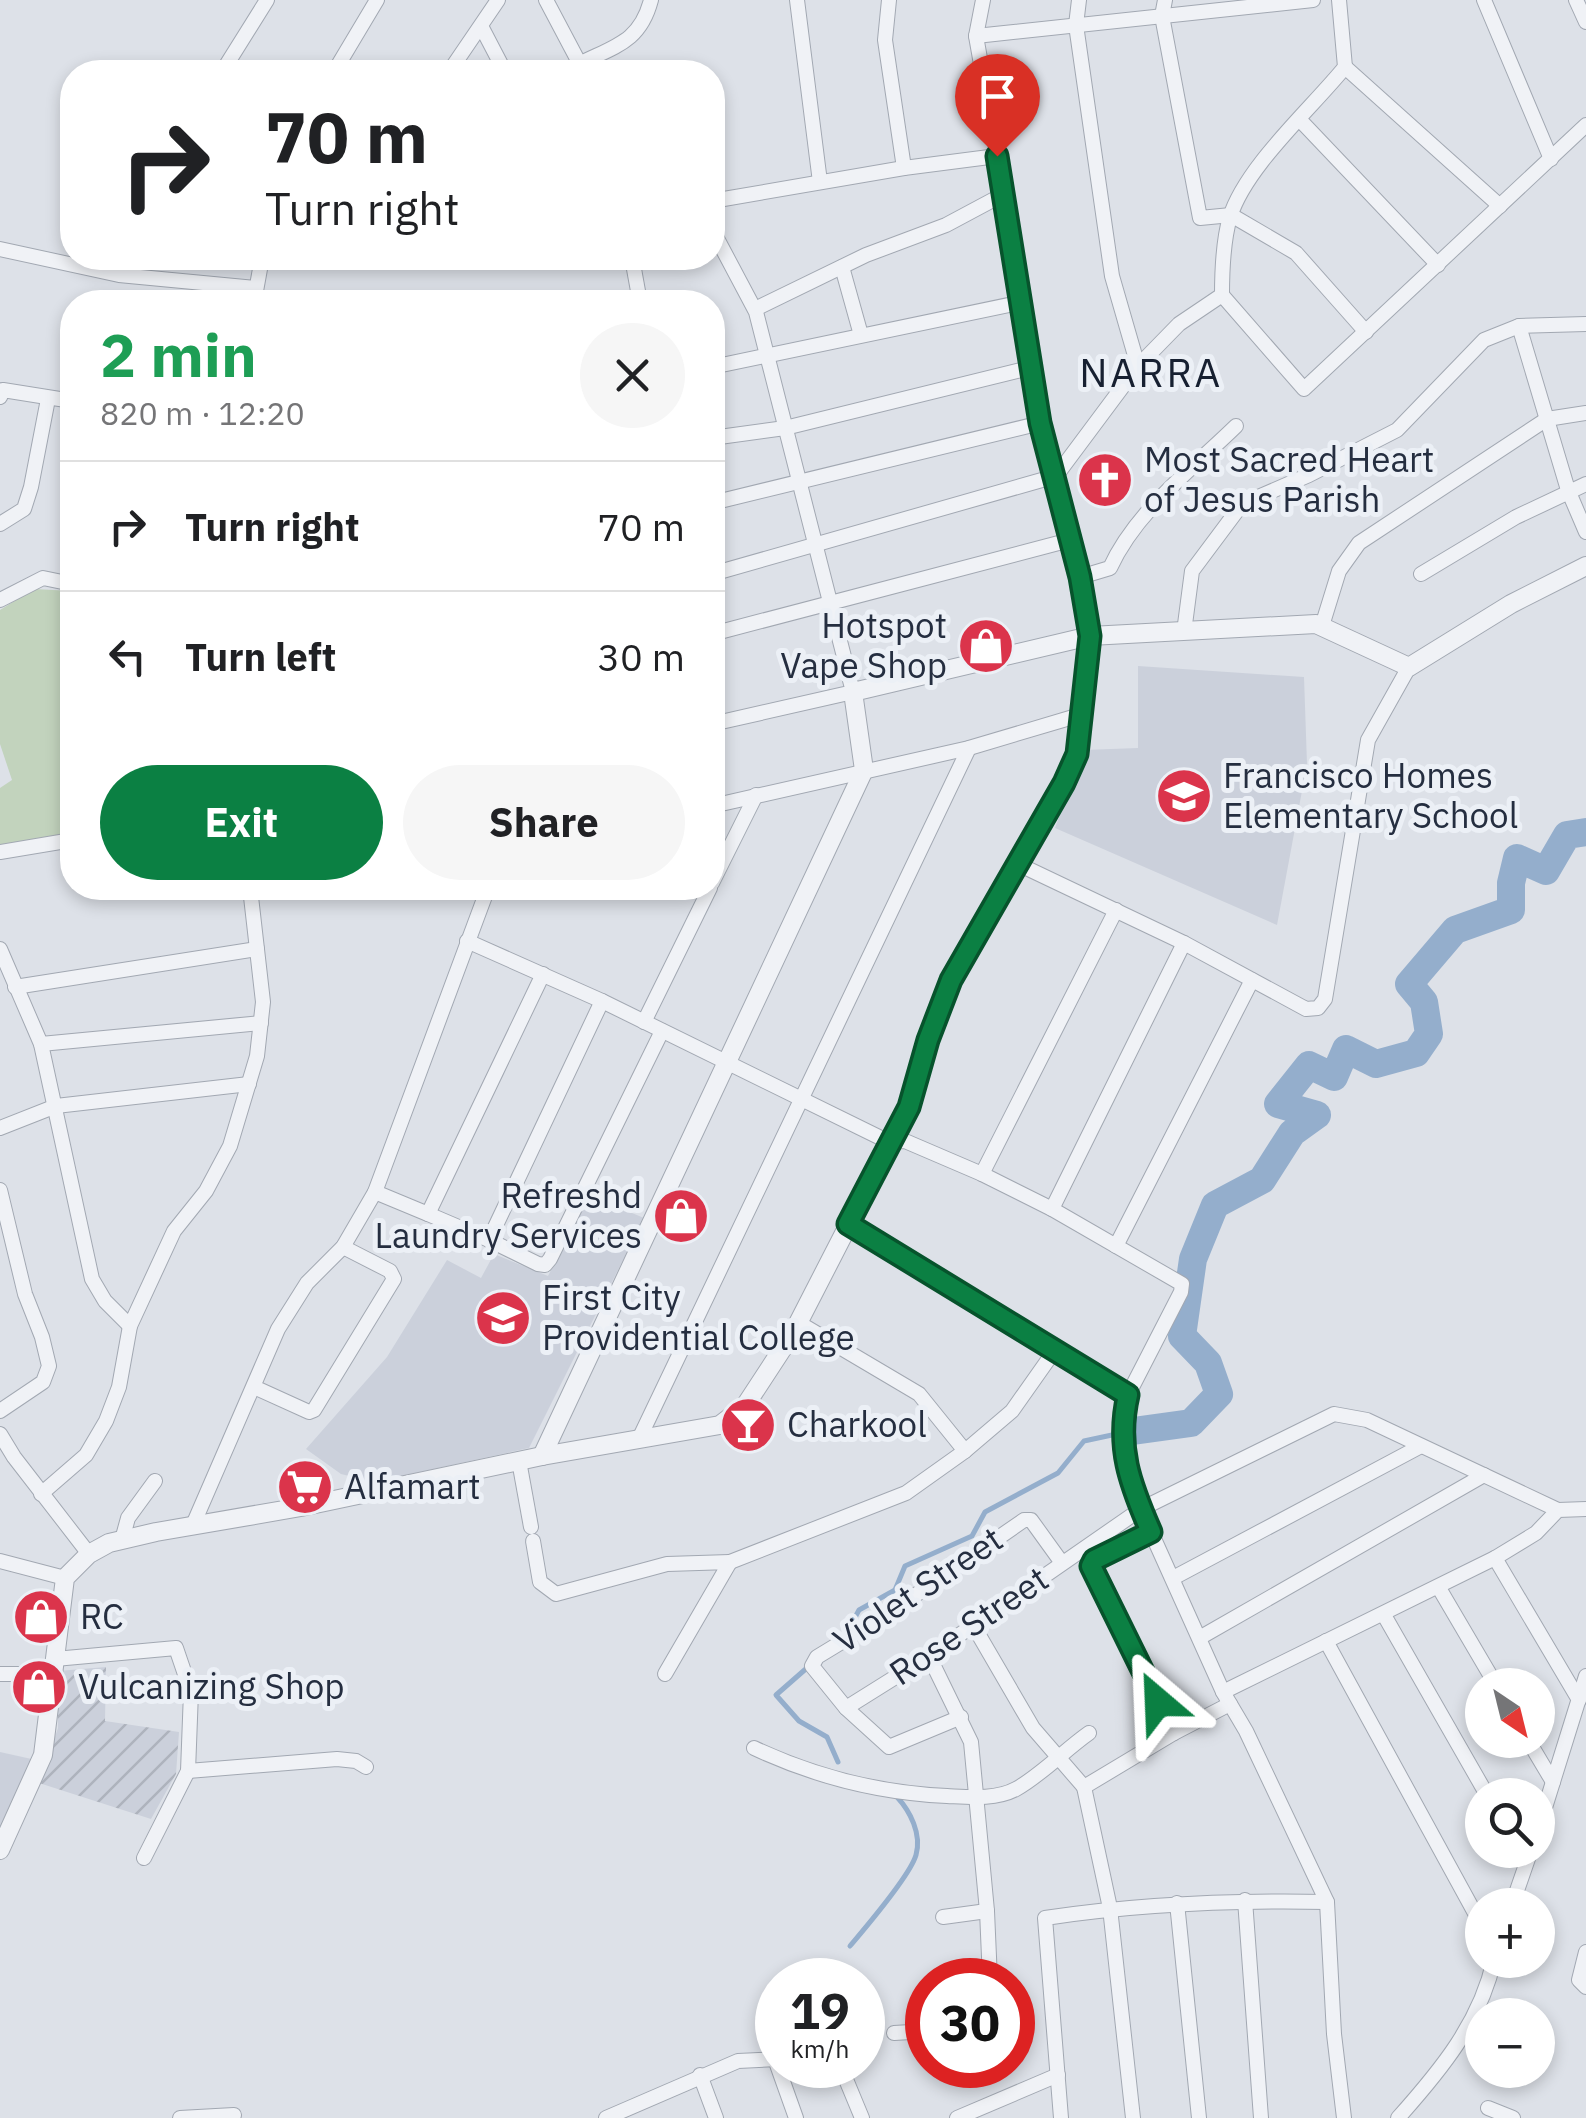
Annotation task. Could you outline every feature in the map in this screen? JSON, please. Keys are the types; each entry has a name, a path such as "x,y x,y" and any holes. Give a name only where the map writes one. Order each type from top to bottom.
{"street":[{"path":"229,60 266,0"},
{"path":"341,60 377,0"},
{"path":"457,60 498,0"},
{"path":"546,0 578,60"},
{"path":"595,60 635,35 651,0"},
{"path":"797,0 820,182"},
{"path":"889,0 885,40 904,168"},
{"path":"0,1850 43,1754 65,1578 89,1554 122,1540 193,1525 301,1508 542,1456 720,1424 745,1406 799,1323 909,1107 951,980 1077,754 1090,636 1080,577 1040,423 976,36 983,0"},
{"path":"1079,0 1076,25 1112,276 1138,366"},
{"path":"976,36 1076,25 1164,8 1313,0"},
{"path":"1339,0 1345,66 1500,206"},
{"path":"1484,0 1551,159"},
{"path":"1576,0 1586,22"},
{"path":"1164,8 1200,218 1231,216 1296,253 1366,332"},
{"path":"481,26 499,60"},
{"path":"1345,66 1264,160 1231,216 1222,270 1222,295 1304,389 1586,125"},
{"path":"1300,120 1438,265"},
{"path":"725,199 997,156"},
{"path":"755,309 946,225 1004,194"},
{"path":"0,249 60,262"},
{"path":"542,1456 864,770 853,692 755,309 725,252"},
{"path":"842,268 860,335"},
{"path":"96,270 221,290"},
{"path":"725,570 1056,476 1138,366 1179,324 1222,295"},
{"path":"725,364 1023,302"},
{"path":"1184,632 1192,571 1242,504 1396,430 1484,340 1519,326 1586,324"},
{"path":"1519,326 1568,490 1586,532"},
{"path":"725,436 784,428 1033,367"},
{"path":"1,392 60,400"},
{"path":"0,524 24,509 48,399"},
{"path":"1322,626 1340,571 1360,543 1547,419 1586,413"},
{"path":"725,499 1040,423"},
{"path":"1080,577 1110,568 1159,501 1236,426"},
{"path":"1420,574 1568,490 1586,484"},
{"path":"725,631 1070,540"},
{"path":"1018,864 1184,944 1306,1009 1318,1008 1325,999 1368,740 1409,666 1510,604 1586,566"},
{"path":"0,600 42,578 60,582"},
{"path":"725,721 1090,636 1316,624 1409,666"},
{"path":"725,803 969,748 1080,714"},
{"path":"639,1438 969,748"},
{"path":"725,859 756,795"},
{"path":"0,852 60,842"},
{"path":"41,1494 86,1455 106,1420 119,1387 130,1326 174,1232 206,1191 230,1146 250,1084 263,1002 251,900"},
{"path":"193,1525 278,1329 307,1283 342,1247 375,1192 483,900"},
{"path":"644,1022 705,900"},
{"path":"982,1174 1116,910"},
{"path":"467,941 602,1001 889,1142 905,1140 982,1174 1052,1209 1182,1284 1128,1395 1122,1446 1151,1532 1327,1902 1334,2034 1344,2118"},
{"path":"1052,1209 1184,944"},
{"path":"0,949 41,1044 92,1279 105,1301 130,1326"},
{"path":"15,987 256,949"},
{"path":"428,1214 543,974"},
{"path":"1116,1246 1252,980"},
{"path":"489,1240 602,1001"},
{"path":"41,1044 261,1023"},
{"path":"375,1192 545,1264 662,1031"},
{"path":"0,1128 56,1106 250,1084"},
{"path":"0,1190 25,1294 49,1366 43,1382 0,1411"},
{"path":"848,1224 1128,1395"},
{"path":"254,1387 309,1412 314,1410 394,1278 390,1271 342,1247"},
{"path":"799,1323 919,1394 964,1451"},
{"path":"519,1461 540,1582 556,1594 667,1564 730,1562 906,1493 1012,1411 1055,1350"},
{"name":"Rose Street","path":"846,1708 929,1656 1141,1509 1334,1414 1367,1420 1558,1510"},
{"path":"0,1434 89,1554"},
{"path":"1173,1578 1421,1446"},
{"path":"1201,1637 1484,1475"},
{"path":"122,1540 128,1518 155,1481"},
{"path":"1084,1788 1326,1640 1384,1616 1495,1558 1536,1533 1558,1510 1586,1509"},
{"name":"Violet Street","path":"846,1708 813,1669 817,1656 891,1612 1024,1520 1031,1520 1062,1564"},
{"path":"1151,1532 1094,1560 1091,1566 1174,1733"},
{"path":"1495,1558 1579,1700"},
{"path":"0,1561 65,1578"},
{"path":"665,1674 730,1562"},
{"path":"1439,1588 1486,1668"},
{"path":"1384,1616 1477,1778"},
{"path":"974,1624 1010,1691 1084,1788 1110,1908 1133,2118"},
{"path":"1326,1640 1465,1895"},
{"path":"0,1674 176,1648 191,1692 188,1771 144,1858"},
{"path":"929,1656 971,1742 989,1958"},
{"path":"1554,1778 1586,1676"},
{"path":"846,1708 889,1747 961,1716"},
{"path":"754,1748 792,1765 859,1786 913,1796 974,1798 1016,1790 1090,1732"},
{"path":"188,1771 336,1760 366,1766"},
{"path":"1245,1900 1261,2118"},
{"path":"1061,2118 1045,1918 1176,1903 1327,1902"},
{"path":"1176,1903 1200,2118"},
{"path":"943,1917 987,1910"},
{"path":"1586,1952 1579,1980 1586,1987"},
{"path":"1398,2118 1439,2072 1473,2019 1490,1978"},
{"path":"894,2034 905,2033"},
{"path":"606,2118 627,2113 700,2076 738,2062 755,2061"},
{"path":"957,2118 1058,2075"},
{"path":"700,2076 716,2118"},
{"path":"786,2088 796,2118"},
{"path":"850,2088 862,2118"},
{"path":"1488,2108 1513,2118"},
{"path":"180,2118 234,2114"}],"shaded area":[{"name":"Francisco Homes Elementary School","path":"1138,666 1304,677 1307,764 1277,925 1055,828 1084,750 1138,748"},
{"name":"First City Providential College","path":"589,1195 644,1218 529,1448 374,1482 341,1474 306,1449 387,1357 447,1260 481,1278 494,1254 548,1276"},
{"path":"106,1667 105,1721 179,1732 176,1774 151,1819 39,1783 58,1728 58,1671"},
{"path":"0,1752 36,1760 0,1835"}],"green space":[{"path":"34,589 60,590 60,836 0,846 0,788 12,780 0,744 0,610"}],"waterway":[{"path":"1133,1431 1191,1423 1219,1394 1208,1363 1182,1336 1193,1259 1215,1205 1262,1180 1292,1133 1317,1115 1278,1104 1309,1065 1334,1077 1346,1049 1376,1064 1416,1053 1429,1034 1424,1002 1409,984 1455,930 1511,910 1511,883 1517,858 1546,871 1567,835 1586,832"},
{"path":"846,1634 859,1610 895,1590 905,1566 972,1536 985,1512 1058,1473 1084,1441 1112,1435"},
{"path":"808,1667 776,1695 799,1721 827,1737 838,1762"},
{"path":"850,1946 897,1888 916,1855 914,1823 897,1797"}],"place":[{"name":"Most Sacred Heart of Jesus Parish","path":"1105,480"},
{"name":"Hotspot Vape Shop","path":"986,646"},
{"name":"Francisco Homes Elementary School","path":"1184,796"},
{"name":"Refreshd Laundry Services","path":"681,1216"},
{"name":"First City Providential College","path":"503,1318"},
{"name":"Charkool","path":"748,1425"},
{"name":"Alfamart","path":"305,1487"},
{"name":"RC","path":"41,1617"},
{"name":"Vulcanizing Shop","path":"39,1687"}],"district":[{"name":"NARRA","path":"1151,373"}],"route":[{"path":"997,156 1029,335 1040,423 1080,577 1090,636 1077,754 951,980 909,1107 848,1224 1128,1395 1122,1446 1151,1532 1094,1560 1091,1566 1158,1702"}]}
